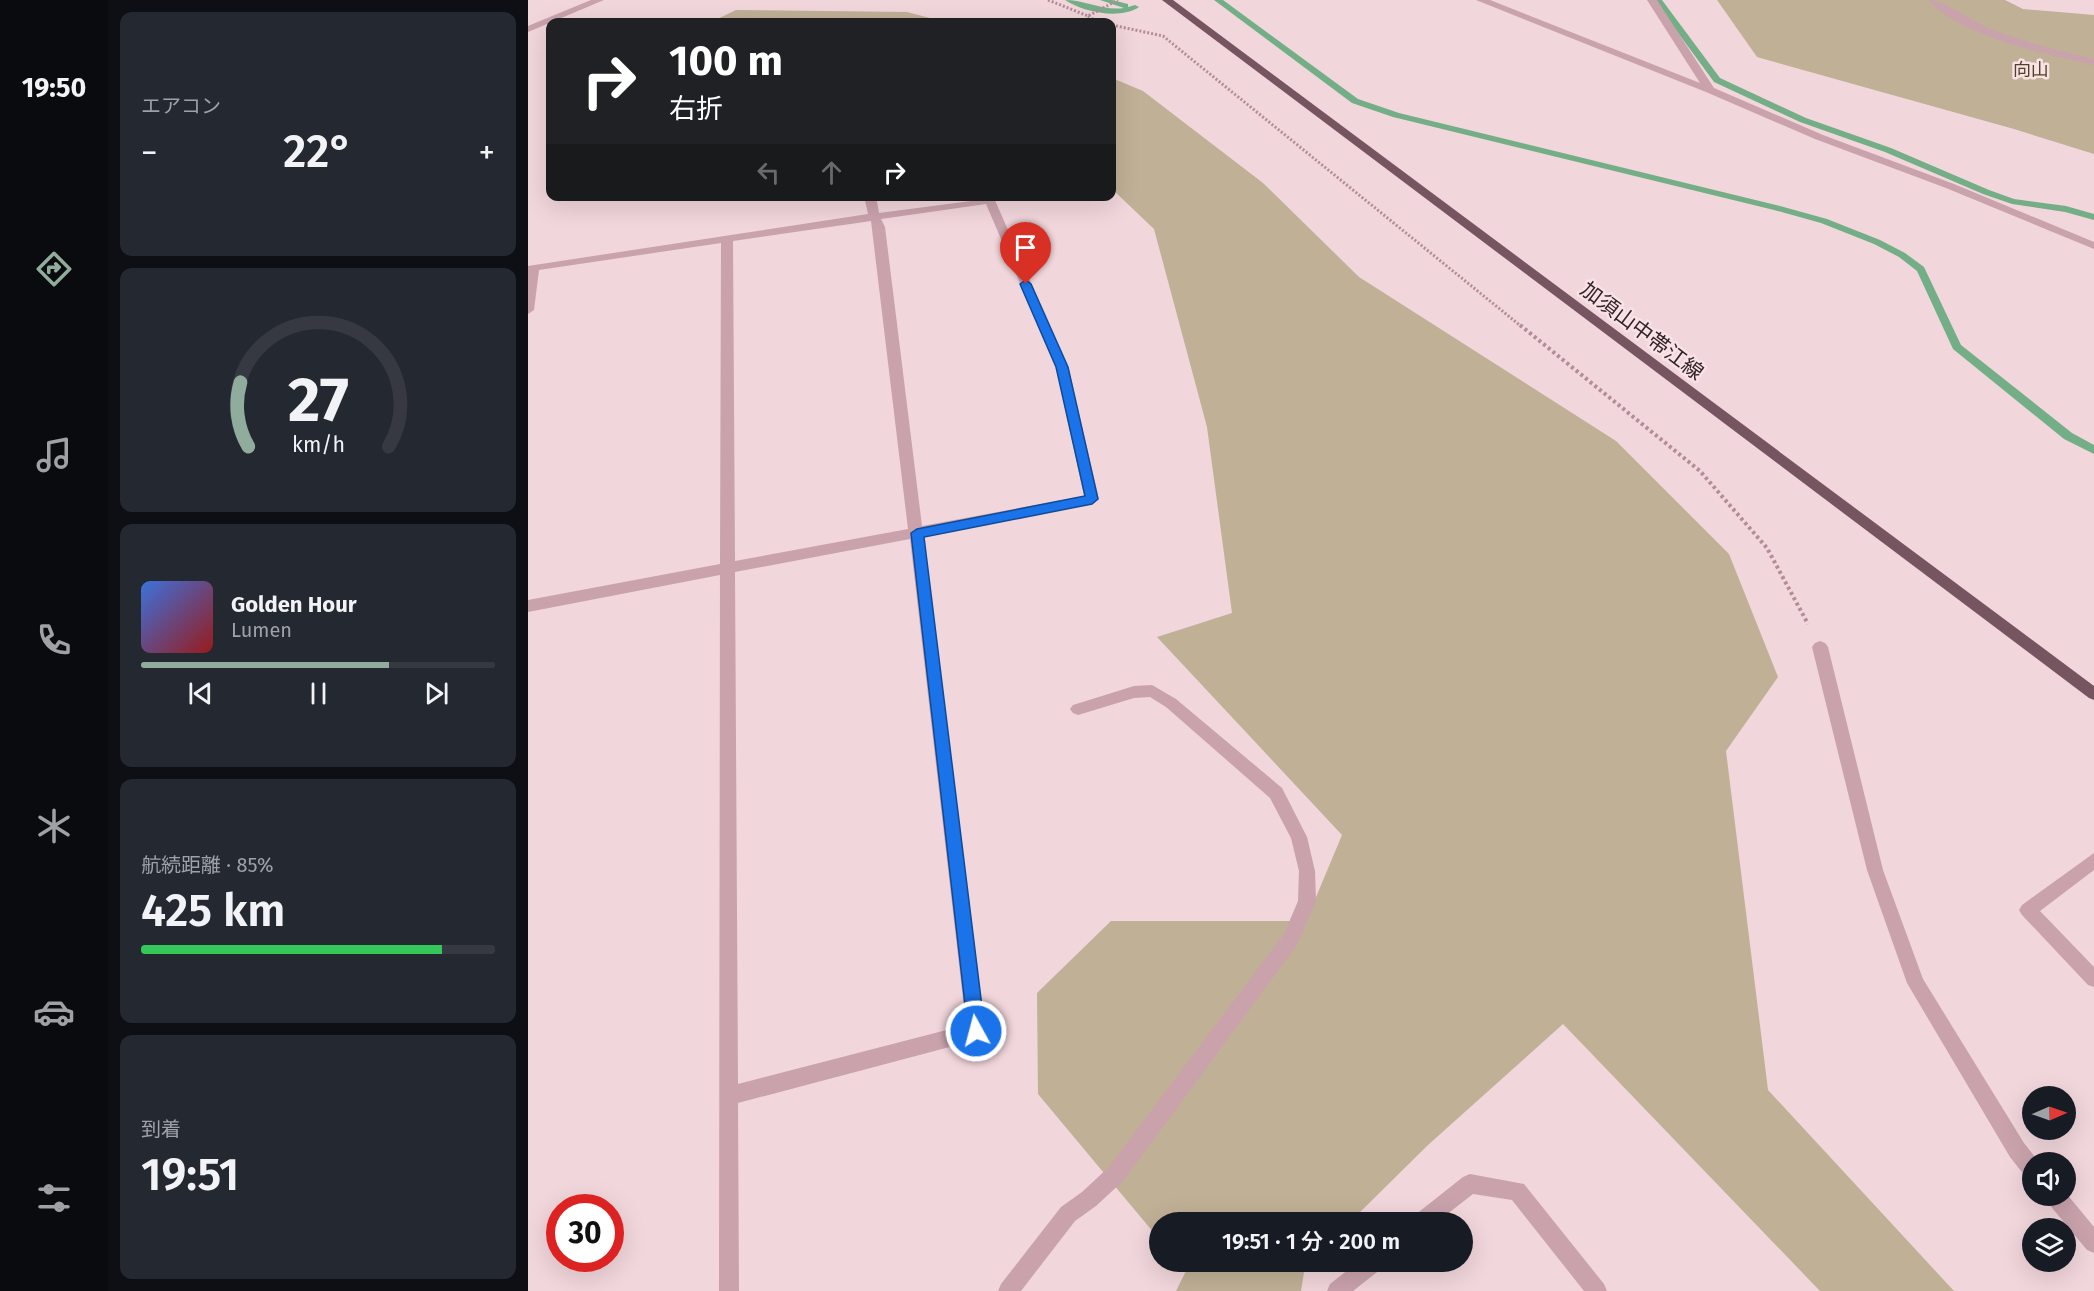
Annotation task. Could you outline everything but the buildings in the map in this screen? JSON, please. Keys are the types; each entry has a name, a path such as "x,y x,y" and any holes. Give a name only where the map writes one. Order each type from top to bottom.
{"main road":[{"name":"加須山中帯江線","path":"1167,0 2094,694"}],"street":[{"path":"556,18 599,0"},
{"path":"1481,0 1710,90 1819,136 1950,186 2094,246"},
{"path":"1652,0 1710,90"},
{"path":"1933,0 1973,25 2016,41 2094,62"},
{"path":"528,30 546,22"},
{"path":"728,1096 976,1031 879,226 871,201"},
{"path":"528,310 533,267 983,201"},
{"path":"528,606 1092,499 1062,367 990,201"},
{"path":"727,239 729,1291"},
{"path":"1820,647 1875,870 1916,983 2022,1156"},
{"path":"1008,1291 1068,1214 1089,1199 1116,1174 1291,939 1307,901 1307,871 1299,837 1276,793 1171,703 1152,692 1134,692 1078,709"},
{"path":"2094,860 2028,910 2094,978"},
{"path":"1435,1212 1470,1184 1517,1191 1597,1291"},
{"path":"2063,1206 2094,1243"},
{"path":"1337,1291 1361,1272"}],"path":[{"path":"1048,0 1091,18"},
{"path":"1088,16 1118,0"},
{"path":"1116,27 1163,36 1700,471 1767,548 1820,647"}],"green space":[{"name":"向山","path":"1717,0 2005,0 2023,9 2094,15 2094,154 2014,129 1757,57"},
{"path":"736,10 907,12 930,18 719,18"},
{"path":"1116,80 1143,91 1263,183 1359,277 1616,441 1729,554 1778,677 1726,751 1768,1090 1954,1291 1820,1291 1563,1024 1428,1145 1360,1212 1149,1212 1149,1227 1038,1094 1037,993 1111,921 1306,921 1342,835 1157,637 1232,613 1207,427 1154,229 1116,193"},
{"path":"1186,1272 1304,1272 1301,1291 1176,1291"}],"waterway":[{"path":"1069,0 1111,11 1135,7"},
{"path":"1104,0 1125,6"},
{"path":"1218,0 1355,101 1396,115 1777,208 1824,221 1877,242 1902,255 1921,269 1957,347 2068,436 2094,450"},
{"path":"1658,0 1717,80 1803,120 1888,150 1986,192 2012,201 2066,209 2094,217"}],"route":[{"path":"976,1031 917,533 1092,499 1062,367 1026,284"}]}
